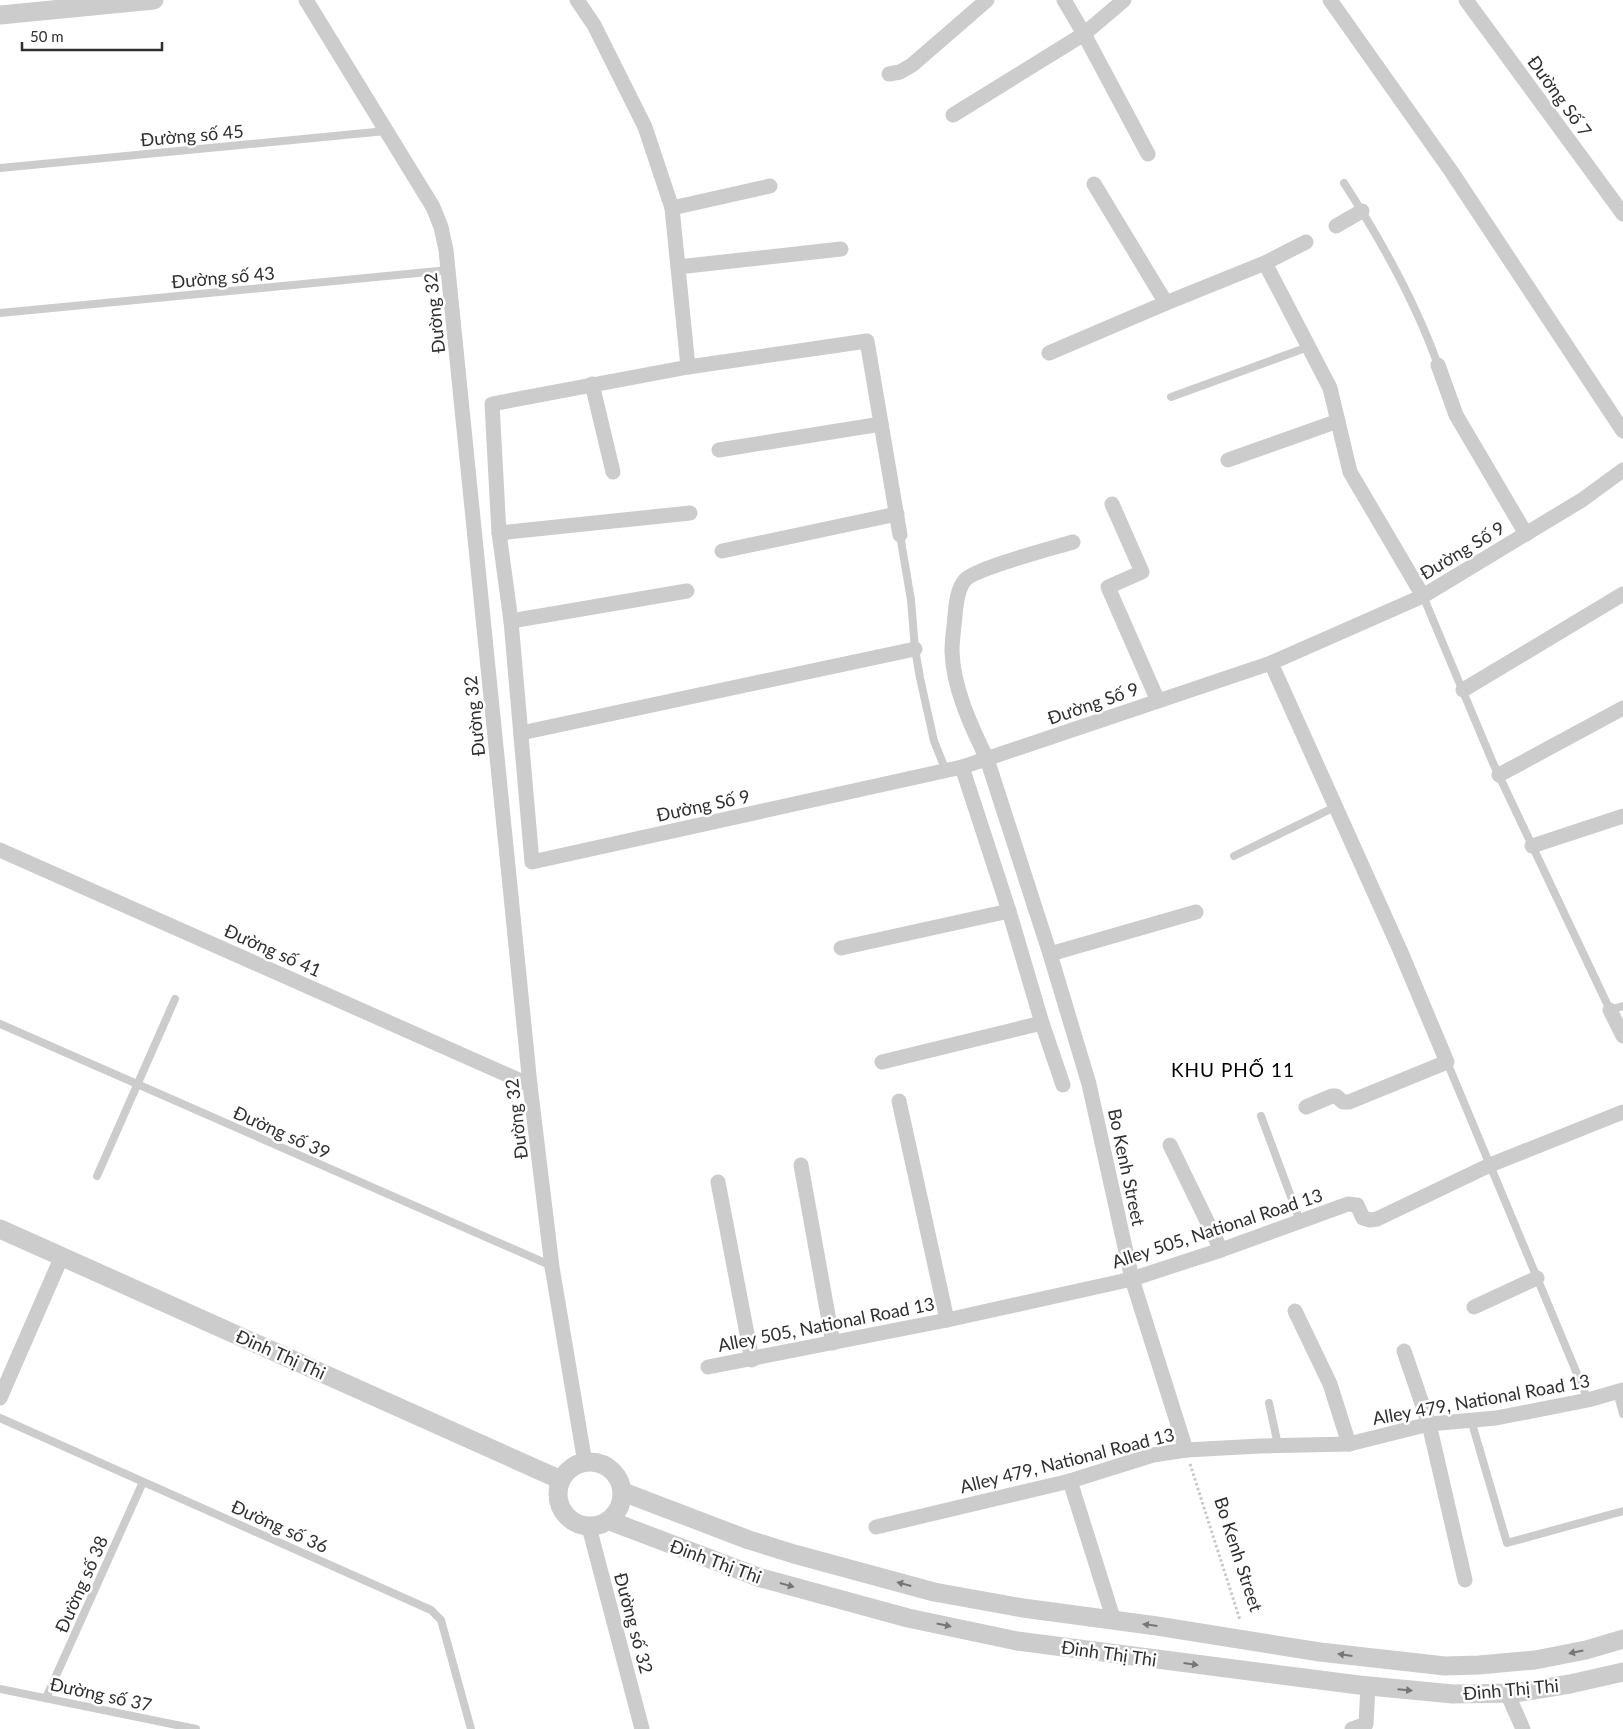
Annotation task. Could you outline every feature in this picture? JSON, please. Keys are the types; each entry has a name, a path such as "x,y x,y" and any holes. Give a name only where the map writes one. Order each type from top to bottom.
{"street":[{"path":"0,15 154,0"},
{"name":"Đường 32","path":"306,0 433,207 441,227 449,270 530,1085 552,1266 585,1463"},
{"path":"577,0 594,25 646,127 672,208 688,367"},
{"path":"889,74 900,72 912,65 987,0"},
{"path":"1064,0 1148,154"},
{"path":"953,115 1084,34 1124,0"},
{"path":"1330,0 1451,171 1623,431"},
{"name":"Đường Số 7","path":"1466,0 1623,214"},
{"path":"1094,184 1166,302"},
{"path":"672,208 770,186"},
{"path":"1336,226 1362,211"},
{"path":"1049,353 1166,302 1264,264 1306,242"},
{"path":"678,267 841,249"},
{"path":"1264,264 1330,388 1350,472 1423,596"},
{"path":"900,536 868,341 688,367 492,404 499,533 511,621 521,733 915,649"},
{"path":"1438,365 1456,415 1526,534"},
{"path":"592,384 613,472"},
{"path":"1228,460 1338,421"},
{"path":"719,450 881,424"},
{"name":"Đường Số 9","path":"521,733 532,862 946,771 987,759 1271,663 1423,596 1582,500 1623,470"},
{"path":"1112,504 1142,572 1108,587 1158,701"},
{"path":"499,533 690,513"},
{"path":"722,551 897,514"},
{"name":"Bo Kenh Street","path":"1073,542 1006,562 972,575 965,580 957,599 952,651 954,667 966,711 987,759 1090,1084 1132,1279 1186,1450"},
{"path":"511,621 687,591"},
{"path":"1463,690 1623,594"},
{"path":"1271,663 1400,950 1447,1062 1349,1102 1343,1102 1336,1096 1332,1096 1306,1107"},
{"path":"1499,775 1623,708"},
{"path":"962,767 1063,1085"},
{"path":"1532,846 1623,816"},
{"name":"Đường số 41","path":"0,850 530,1085"},
{"path":"841,948 1009,911"},
{"path":"1050,954 1196,912"},
{"path":"1617,1008 1623,1036"},
{"path":"882,1062 1042,1023"},
{"path":"899,1101 947,1320"},
{"name":"Alley 505, National Road 13","path":"708,1367 752,1360 947,1320 1132,1279 1221,1250 1352,1203 1357,1204 1363,1218 1377,1219 1490,1164 1623,1112"},
{"path":"1170,1145 1221,1250"},
{"path":"801,1165 832,1343"},
{"path":"718,1182 752,1360"},
{"name":"Đinh Thị Thi","path":"0,1229 561,1480"},
{"path":"0,1398 62,1256"},
{"path":"1474,1308 1537,1278"},
{"path":"1295,1311 1330,1384 1348,1444"},
{"path":"1404,1351 1429,1424 1465,1580"},
{"name":"Alley 479, National Road 13","path":"876,1527 1070,1481 1153,1456 1186,1450 1278,1445 1348,1444 1429,1424 1496,1418 1588,1400 1620,1391"},
{"path":"585,1463 605,1465 614,1472 620,1481 623,1492 620,1508 617,1513 610,1521 600,1526 589,1527 573,1521 562,1510 558,1500 561,1480 575,1466 585,1463"},
{"path":"1070,1481 1114,1621"},
{"name":"Đinh Thị Thi","path":"623,1492 749,1540 934,1592 979,1601 1364,1658 1445,1666 1479,1665 1535,1660 1586,1650 1623,1639"},
{"name":"Đinh Thị Thi","path":"610,1521 761,1578 908,1618 1017,1641 1368,1686 1453,1694 1507,1693 1570,1684 1623,1672"},
{"name":"Đường số 32","path":"589,1527 642,1729"},
{"path":"1362,1727 1368,1686"},
{"path":"1507,1693 1523,1729"}],"lane":[{"name":"Đường số 45","path":"0,168 386,131"},
{"path":"1344,183 1362,211 1408,295 1438,365"},
{"name":"Đường số 43","path":"0,313 449,270"},
{"path":"1171,397 1308,347"},
{"path":"900,536 911,600 915,649 929,723 946,771"},
{"path":"1423,596 1499,775 1532,846 1617,1008"},
{"path":"1234,856 1335,807"},
{"path":"97,1176 175,1000"},
{"name":"Đường số 39","path":"0,1024 552,1266"},
{"path":"1447,1062 1588,1400"},
{"path":"1260,1116 1300,1221"},
{"path":"1620,1391 1623,1414"},
{"path":"1269,1403 1278,1445"},
{"name":"Đường số 36","path":"0,1418 430,1610 441,1620 471,1729"},
{"path":"1472,1420 1507,1543 1623,1512"},
{"name":"Đường số 38","path":"46,1698 143,1482"},
{"name":"Đường số 37","path":"0,1689 196,1729"}],"path":[{"name":"Bo Kenh Street","path":"1186,1450 1247,1640"}],"district":[{"name":"KHU PHỐ 11","path":"1233,1069"}]}
